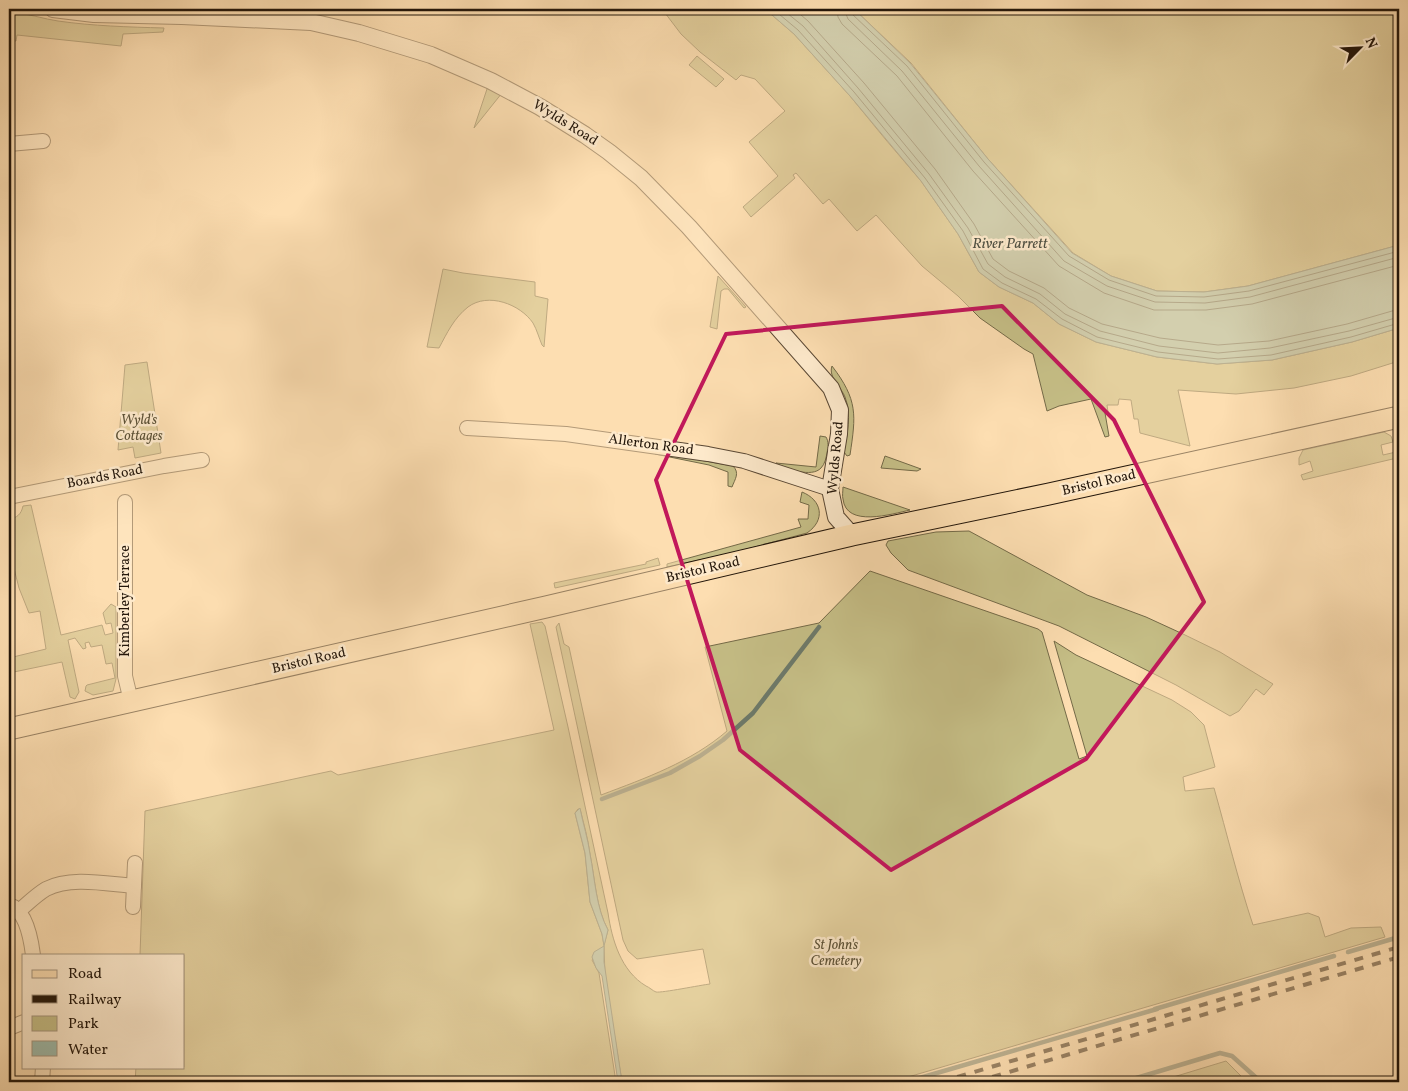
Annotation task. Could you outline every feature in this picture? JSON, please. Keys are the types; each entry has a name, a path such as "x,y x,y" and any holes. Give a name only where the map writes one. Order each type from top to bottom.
{"main road":[{"name":"Bristol Road","path":"9,729 852,535 1399,417"}],"street":[{"name":"Wylds Road","path":"52,9 94,14 202,16 319,23 400,45 444,60 507,89 555,116 609,152 659,196 831,388 840,410 839,434 830,489 836,517 852,535"},
{"path":"9,144 43,141"},
{"name":"Allerton Road","path":"467,428 566,434 708,454 744,461 830,489"},
{"name":"Boards Road","path":"9,497 202,460"},
{"name":"Kimberley Terrace","path":"125,502 125,676 131,701"},
{"path":"133,907 135,863"},
{"path":"33,954 31,941 14,908 46,890 62,884 80,882 134,886"},
{"path":"9,1028 22,1023"},
{"path":"42,1082 43,1068"}],"highlighted area":[{"path":"1002,306 1114,420 1204,602 1086,759 891,870 740,750 656,480 726,334"}],"green space":[{"path":"662,9 765,9 794,34 850,96 921,181 958,234 979,272 999,287 1033,303 1059,324 1096,342 1157,357 1217,364 1272,360 1352,342 1399,328 1399,361 1351,376 1294,388 1236,394 1178,390 1190,446 1140,433 1138,419 1134,419 1131,400 1119,399 1118,405 1107,405 1108,412 1105,413 1109,436 1105,437 1091,399 1059,406 1047,411 1033,354 980,318 958,296 922,266 876,215 857,231 829,199 823,204 796,173 793,175 795,178 751,217 743,207 778,176 749,142 785,111 755,79 741,75 736,80 700,52 681,34"},
{"path":"854,9 1399,9 1399,245 1248,286 1204,292 1157,291 1111,276 1073,253 988,159 911,63"},
{"path":"16,13 84,24 164,28 163,32 123,34 121,46 17,35 16,41 9,40 9,15"},
{"path":"697,56 724,79 716,87 689,65"},
{"path":"488,86 502,93 474,128"},
{"path":"443,269 535,282 535,296 548,299 544,347 533,323 520,310 503,302 485,300 463,311 448,331 439,348 427,347"},
{"path":"718,276 746,307 744,308 728,289 721,291 717,329 710,327"},
{"name":"Wyld's Cottages","path":"147,362 161,453 135,458 133,447 118,450 125,365"},
{"path":"832,366 847,389 853,408 852,441 850,455 847,456 844,452 848,424 847,404 843,393 833,378"},
{"path":"1384,432 1391,436 1393,442 1381,445 1383,455 1396,452 1397,458 1303,480 1301,475 1313,471 1310,461 1299,465 1299,458 1303,450"},
{"path":"820,436 826,437 828,447 824,463 817,471 799,472 776,463 816,467"},
{"path":"655,452 733,466 737,474 732,487 728,486 728,472 709,465 655,454"},
{"path":"885,456 921,469 917,471 881,468"},
{"path":"843,487 910,510 871,517 852,514 846,508 843,498"},
{"path":"802,492 814,500 819,511 817,522 807,533 736,552 667,567 667,564 801,527 798,519 808,519 809,505 800,502"},
{"path":"31,505 61,635 102,625 105,635 113,633 111,623 106,624 103,613 111,604 116,607 116,679 113,691 93,695 85,691 87,685 115,678 112,663 106,664 102,645 91,647 89,642 85,643 86,648 83,649 75,638 68,640 79,692 75,699 70,697 62,662 9,673 9,658 46,649 40,611 29,613 19,588 11,557 9,557 9,520 21,512 23,506"},
{"path":"969,531 1087,595 1146,617 1220,652 1273,684 1264,695 1256,689 1239,711 1230,716 1176,685 1059,626 908,570 891,553 886,545 888,541 936,532"},
{"path":"658,558 660,565 555,588 554,583 646,564 646,562"},
{"name":"St John's Cemetery","path":"870,571 1038,629 1042,632 1079,759 1087,756 1054,641 1076,655 1172,700 1191,712 1204,725 1215,767 1183,777 1185,791 1214,788 1253,925 1308,913 1319,917 1325,937 1351,928 1381,927 1385,937 891,1082 622,1082 605,976 604,946 592,960 599,973 616,1082 135,1082 136,1068 185,1068 185,954 140,954 145,811 331,771 338,775 554,730 530,624 542,622 545,626 610,923 619,954 637,980 656,992 710,984 703,949 637,959 628,951 623,940 556,627 559,623 564,644 569,647 601,795 683,760 698,752 727,731 705,647 819,623","holes":["578,809 580,809 598,903 608,930 604,945 602,934 590,902 585,853 575,813"]},
{"path":"1226,1061 1247,1082 1157,1082"}],"water":[{"name":"River Parrett","path":"765,9 854,9 910,63 988,159 1072,253 1111,276 1157,291 1204,292 1248,286 1399,245 1399,328 1352,342 1272,360 1217,364 1157,357 1096,342 1059,324 1033,303 999,287 979,272 958,234 921,181 850,96 794,34"},
{"path":"580,808 598,903 608,930 604,946 602,934 590,902 585,853 575,813"},
{"path":"604,946 604,962 622,1082 618,1082 602,976 596,968 592,957 594,952"}],"waterway":[{"path":"602,799 670,773 723,740 753,713 819,627"},
{"path":"1348,952 1399,937"},
{"path":"1155,1009 1334,956"},
{"path":"906,1082 1157,1009"},
{"path":"1123,1082 1220,1053 1232,1056 1261,1082"}],"railway":[{"path":"940,1082 1399,947"},
{"path":"975,1082 1399,957"}]}
